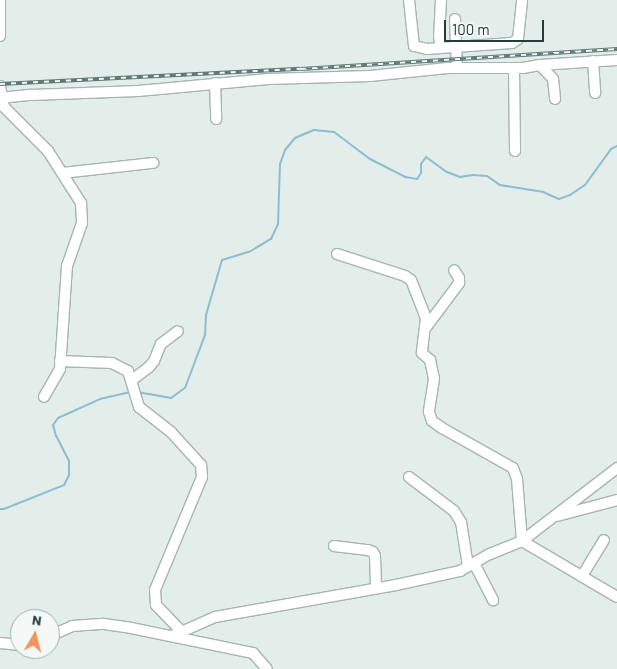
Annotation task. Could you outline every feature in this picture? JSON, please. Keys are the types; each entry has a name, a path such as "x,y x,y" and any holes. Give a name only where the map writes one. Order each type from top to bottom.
{"street":[{"path":"0,0 0,36"},
{"path":"409,0 414,46 427,49 456,49 512,43 518,39 522,0"},
{"path":"440,0 439,36 441,48"},
{"path":"454,18 457,68"},
{"path":"1,98 31,94 138,91 215,83 319,76 370,76 457,68 514,68 617,60"},
{"path":"593,61 595,93"},
{"path":"540,65 553,79 555,99"},
{"path":"514,68 515,151"},
{"path":"215,83 216,119"},
{"path":"0,86 4,107 48,151 81,203 82,223 67,266 60,369 44,397"},
{"path":"62,173 153,164"},
{"path":"337,254 405,276 411,280 426,318 422,353 430,360 434,379 429,412 432,421 513,468 517,479 522,541"},
{"path":"426,326 459,283 459,278 454,270"},
{"path":"133,387 149,368 161,344 178,331"},
{"path":"60,361 112,363 128,371 139,407 171,432 201,465 202,477 155,590 156,605 177,634"},
{"path":"177,634 215,617 460,571 522,541 617,468"},
{"path":"409,477 454,511 461,522 471,565 493,600"},
{"path":"552,517 617,500"},
{"path":"582,576 604,540"},
{"path":"522,541 617,597"},
{"path":"334,546 373,552 376,556 376,588"},
{"path":"60,631 72,626 104,624 177,634 254,653 267,669"}],"waterway":[{"path":"137,392 171,398 185,388 205,335 206,315 222,260 249,252 271,239 278,224 280,164 285,150 295,138 314,130 334,132 370,159 405,177 417,179 421,173 421,164 426,157 447,172 460,177 473,175 487,176 500,185 543,192 559,199 570,195 585,185 611,149 617,146"},
{"path":"0,509 64,485 69,475 69,461 56,436 53,425 58,418 100,399 130,392"}],"railway":[{"path":"0,84 301,69 617,49"}]}
